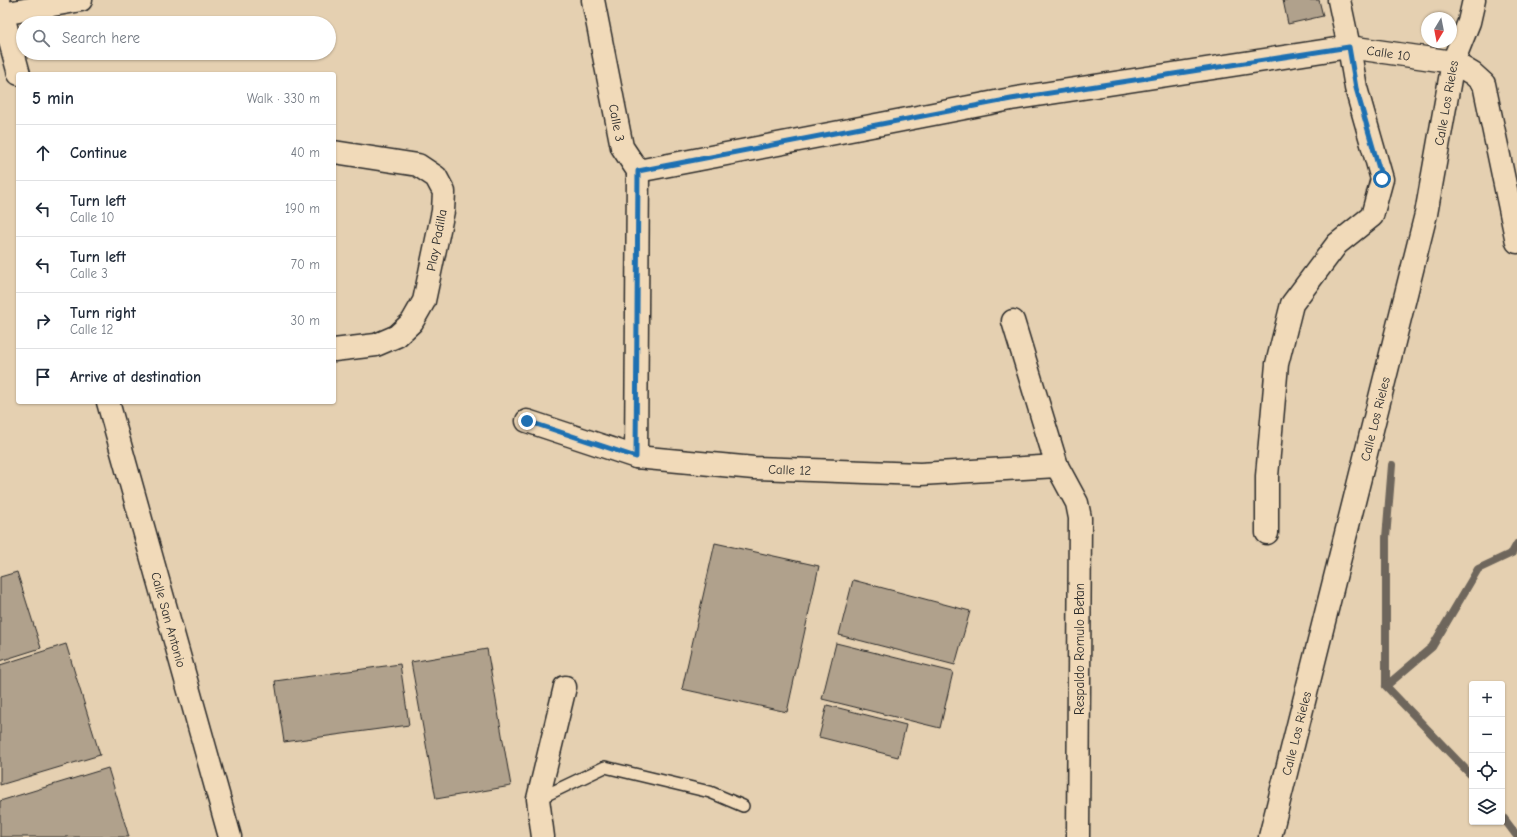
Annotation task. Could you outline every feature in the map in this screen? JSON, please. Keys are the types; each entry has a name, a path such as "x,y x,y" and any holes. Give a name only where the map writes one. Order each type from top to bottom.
{"street":[{"path":"18,72 1,9 81,0"},
{"name":"Calle 3","path":"593,0 622,146 638,171"},
{"path":"1267,533 1267,476 1277,364 1292,304 1337,244 1372,216 1382,179 1356,88 1339,0"},
{"name":"Calle Los Rieles","path":"1270,837 1426,214 1453,62 1469,22 1474,0"},
{"name":"Calle 10","path":"638,171 1011,99 1349,47 1453,62"},
{"path":"1453,62 1473,74 1484,84 1517,242"},
{"name":"Play Padilla","path":"336,152 418,165 436,177 444,192 443,211 424,301 412,322 397,336 376,344 336,350"},
{"path":"636,457 638,171"},
{"name":"Respaldo Romulo Betan","path":"1013,321 1057,466 1077,503 1080,518 1078,837"},
{"name":"Calle San Antonio","path":"109,404 230,837"},
{"name":"Calle 12","path":"527,421 636,457 754,468 920,474 1057,466"},
{"path":"543,837 538,799 565,687"}],"lane":[{"path":"538,799 605,767 710,792 743,806"}],"building":[{"path":"1283,0 1319,0 1323,16 1288,24"},
{"path":"715,543 819,566 787,712 682,689"},
{"path":"17,572 41,648 0,661 0,577"},
{"path":"853,580 970,611 955,665 839,635"},
{"path":"836,643 953,672 940,728 822,699"},
{"path":"66,644 100,755 0,785 0,665"},
{"path":"487,649 511,786 436,799 411,662"},
{"path":"400,664 409,725 284,742 275,681"},
{"path":"827,705 906,725 898,757 819,737"},
{"path":"108,768 129,837 0,837 0,801"}],"waterway":[{"path":"1392,465 1386,538 1386,686 1469,773"},
{"path":"1386,686 1432,647 1478,569 1512,553 1517,544"},
{"path":"1505,820 1517,836"}],"route":[{"path":"527,421 636,457 638,171 1011,99 1349,47 1356,88 1382,179"}]}
